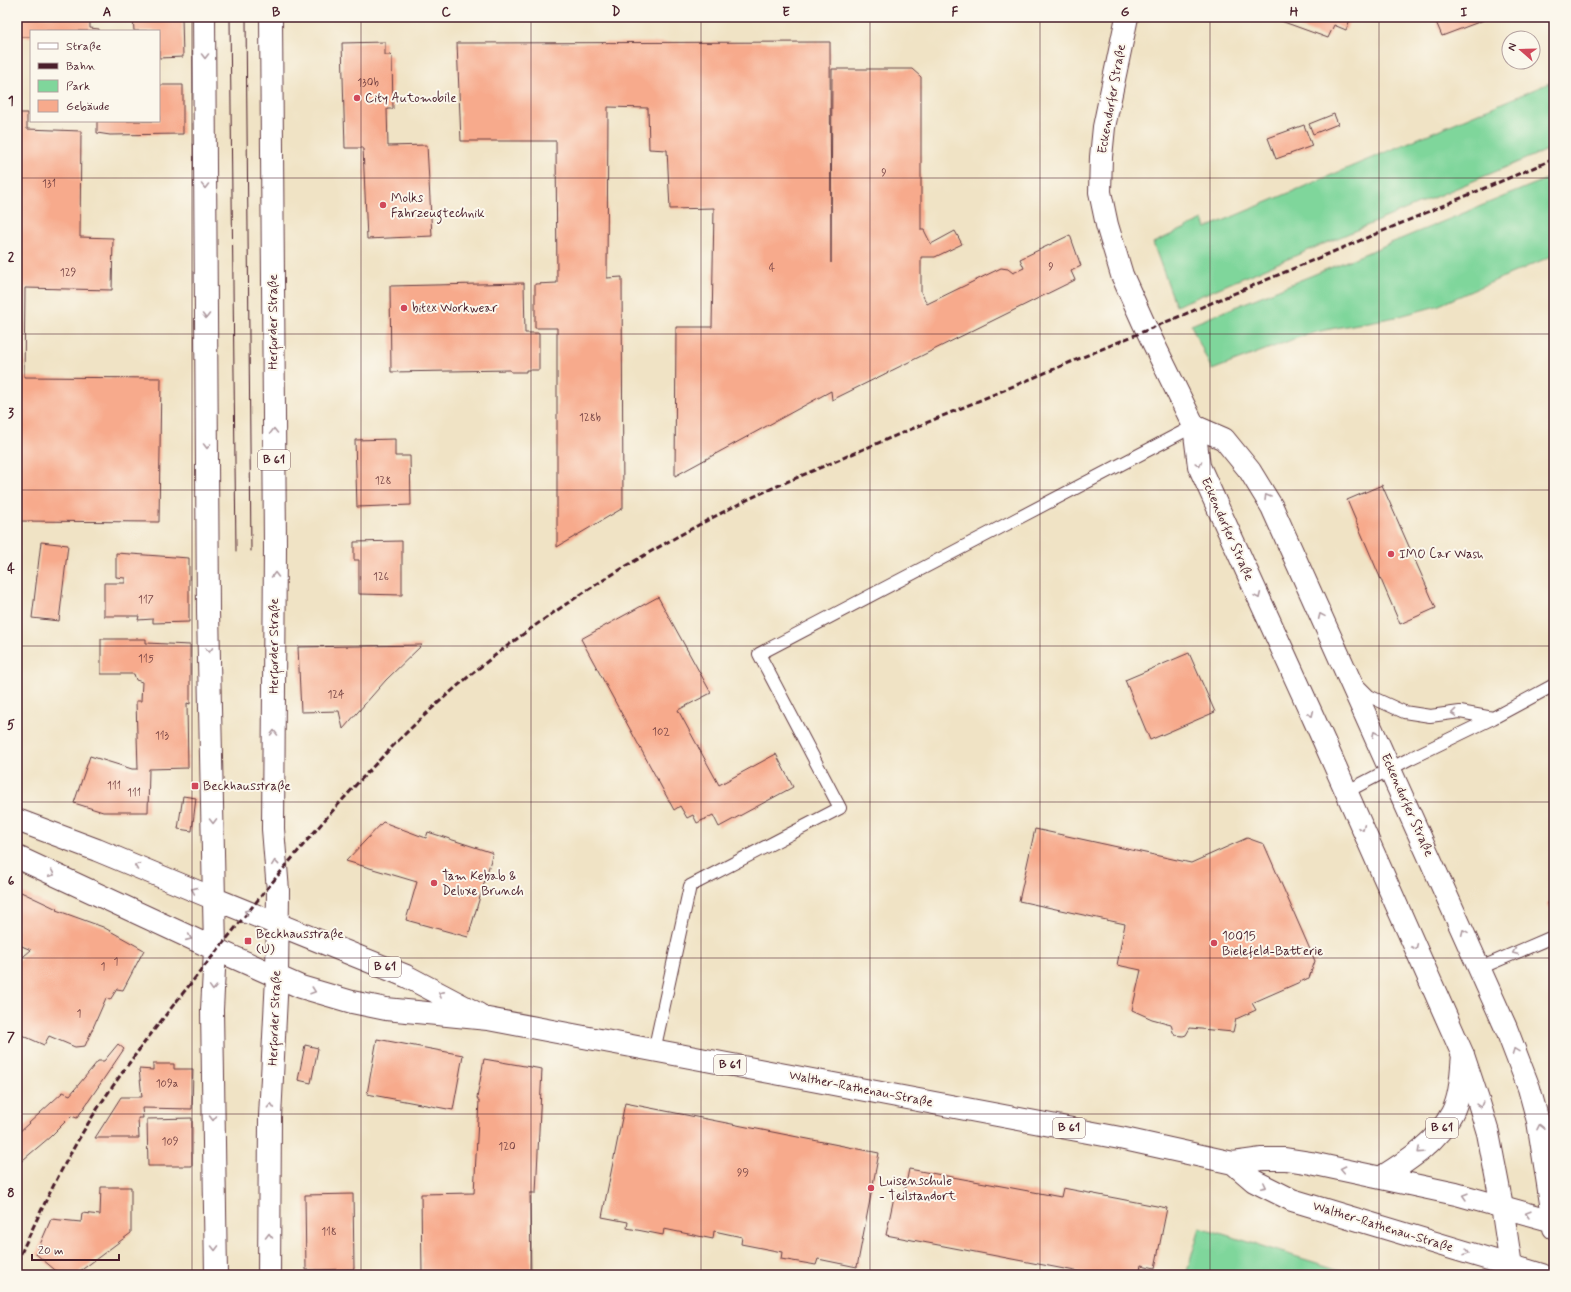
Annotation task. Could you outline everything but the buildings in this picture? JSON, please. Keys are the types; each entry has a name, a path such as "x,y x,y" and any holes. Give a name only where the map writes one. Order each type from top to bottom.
{"main road":[{"path":"204,17 208,611 215,899 215,949 212,1018 216,1275"},
{"name":"Herforder Straße","path":"269,1275 270,1117 278,925 278,891 273,829 275,547 271,17"},
{"name":"Eckendorfer Straße","path":"1127,17 1104,127 1100,192 1107,225 1122,275 1144,324 1194,426 1199,466 1463,1055 1479,1103 1491,1147 1502,1206 1511,1270"},
{"name":"Eckendorfer Straße","path":"1194,426 1224,439 1250,471 1272,507 1391,769 1480,968 1529,1088 1542,1138 1554,1224"},
{"path":"17,820 104,853 278,925"},
{"path":"17,857 215,949"},
{"name":"Walther-Rathenau-Straße","path":"278,925 406,976 488,1019"},
{"name":"Walther-Rathenau-Straße","path":"215,949 324,995 386,1010 488,1019 1114,1137 1233,1163 1262,1159 1285,1159 1311,1162 1456,1194 1502,1206 1554,1224"},
{"name":"B 61","path":"1382,1177 1410,1159 1436,1136 1453,1112 1459,1088 1463,1055"},
{"name":"Walther-Rathenau-Straße","path":"1233,1163 1254,1181 1292,1200 1511,1270 1542,1275"}],"lane":[{"path":"654,1051 690,886 840,808 759,654 1194,426"},
{"path":"1348,675 1369,696 1404,712 1430,716 1460,712 1493,718"},
{"path":"1346,792 1493,718 1554,685"},
{"path":"1480,968 1550,938"}],"green space":[{"path":"1554,81 1554,147 1176,306 1153,243 1203,220 1206,228"},
{"path":"1554,176 1554,255 1437,306 1396,317 1305,335 1212,370 1191,325"},
{"path":"1200,1227 1356,1275 1186,1275"}],"tram line":[{"path":"230,17 236,551"},
{"path":"246,17 251,551"}],"railway":[{"path":"17,1262 63,1168 83,1132 140,1048 173,1005 267,889 356,784 441,700 520,637 562,607 648,553 692,528 765,491 1554,159"}],"place":[{"name":"City Automobile","path":"357,98"},
{"name":"Molks Fahrzeugtechnik","path":"383,205"},
{"name":"bitex Workwear","path":"404,308"},
{"name":"IMO Car Wash","path":"1391,554"},
{"name":"Beckhausstraße","path":"195,786"},
{"name":"Tam Kebab & Deluxe Brunch","path":"434,883"},
{"name":"Beckhausstraße (U)","path":"248,941"},
{"name":"10015 Bielefeld-Batterie","path":"1214,943"},
{"name":"Luisenschule - Teilstandort","path":"871,1188"}]}
